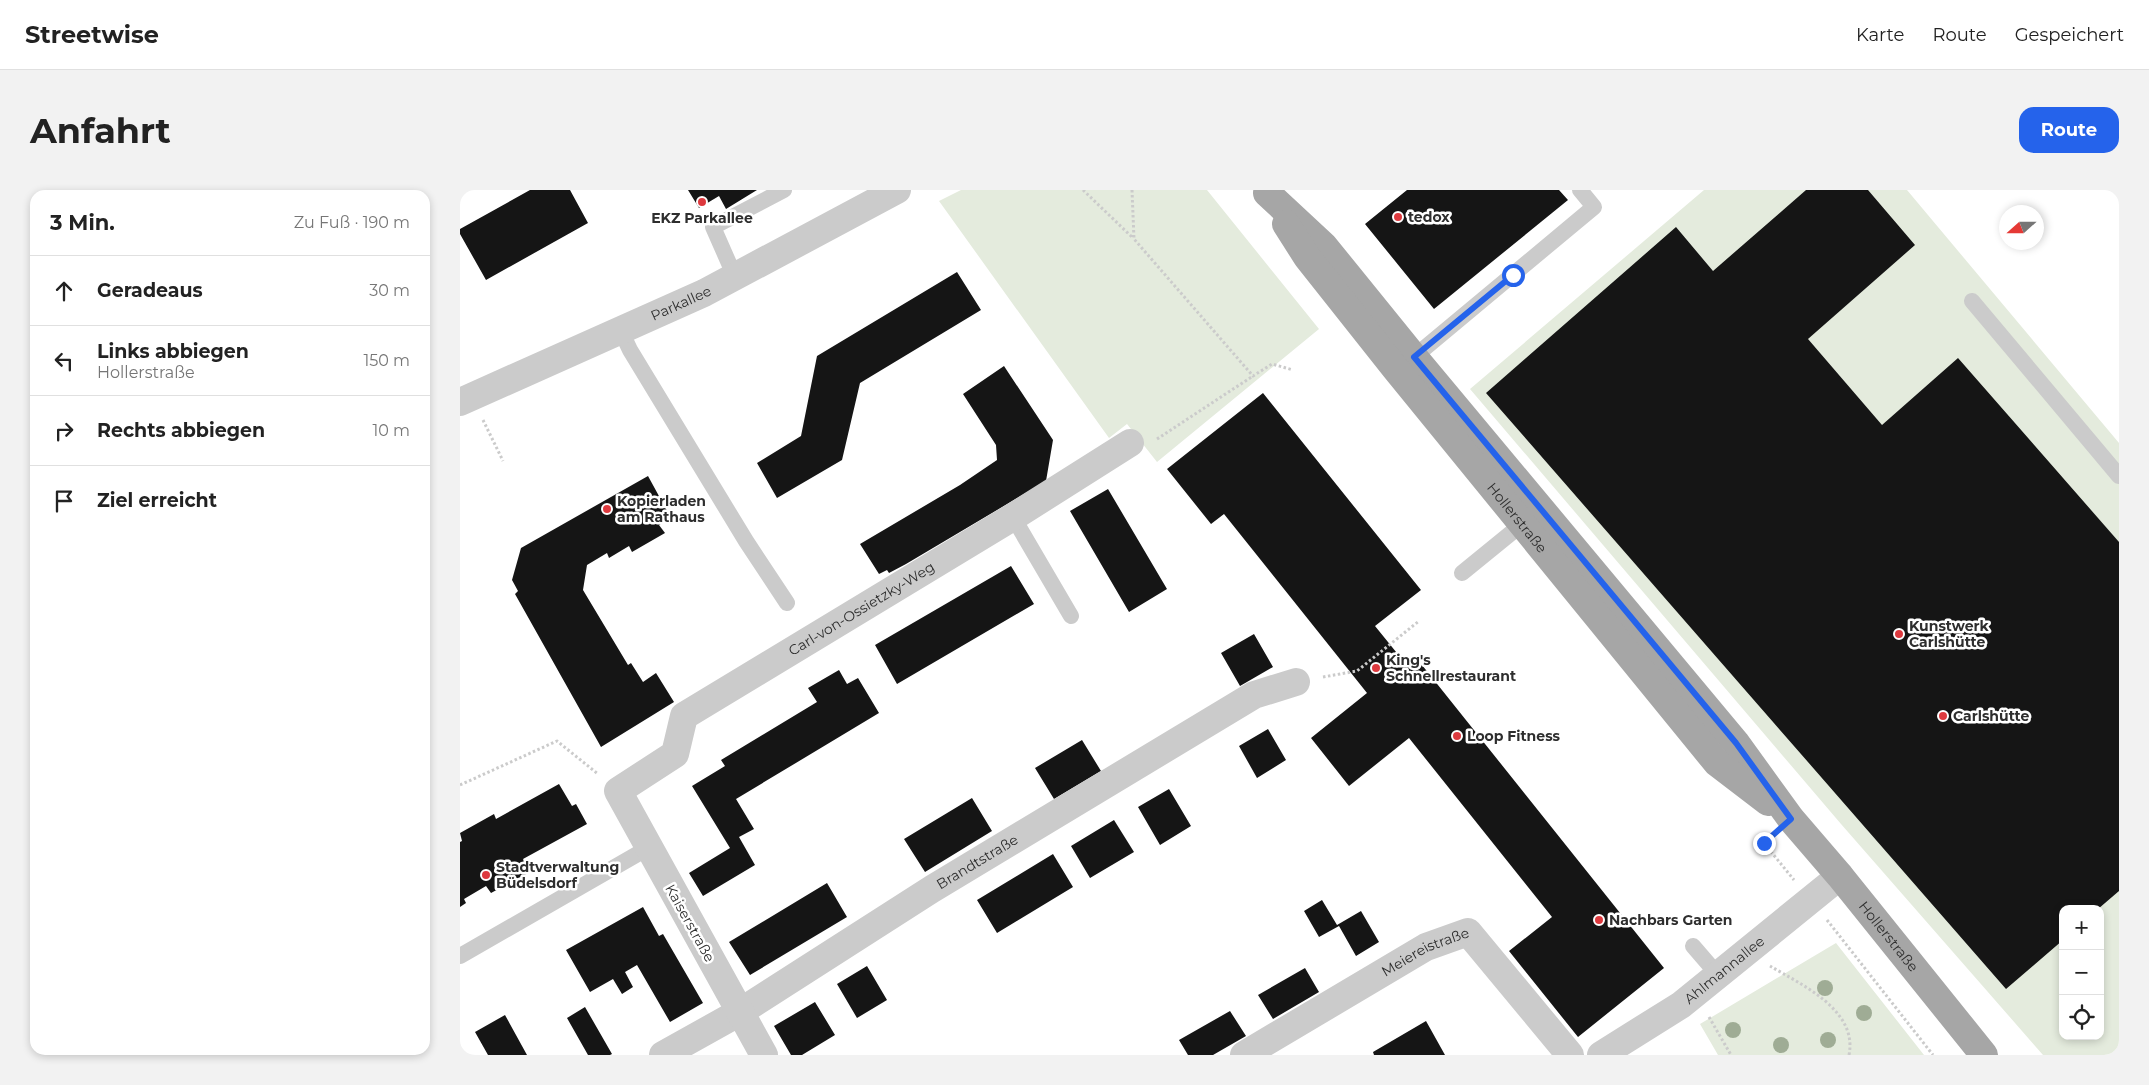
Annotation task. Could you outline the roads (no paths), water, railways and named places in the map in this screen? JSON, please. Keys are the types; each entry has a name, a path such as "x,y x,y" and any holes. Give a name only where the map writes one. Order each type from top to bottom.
{"main road":[{"name":"Hollerstraße","path":"1266,191 1324,246 1414,357 1531,517"},
{"name":"Hollerstraße","path":"1266,191 1307,258 1531,517 1736,743 1791,819 1840,876 1984,1055"}],"street":[{"name":"Parkallee","path":"466,399 704,294 885,193"},
{"name":"Carl-von-Ossietzky-Weg","path":"618,791 675,754 684,716 1013,517 1130,443"},
{"name":"Brandtstraße","path":"663,1055 740,1012 932,890 1254,695 1296,682"},
{"name":"Kaiserstraße","path":"618,791 764,1055"},
{"name":"Ahlmannallee","path":"1601,1055 1681,1005 1840,876"},
{"name":"Meiereistraße","path":"1244,1055 1352,993 1426,947 1468,932 1570,1055"}],"lane":[{"path":"735,277 713,227 784,190"},
{"path":"1414,357 1594,207 1580,190"},
{"path":"1972,301 2119,476"},
{"path":"621,331 630,350 746,541 787,604"},
{"path":"1013,517 1071,616"},
{"path":"1462,573 1531,517"},
{"path":"460,956 648,848"},
{"path":"1693,946 1718,975"}],"place":[{"name":"EKZ Parkallee","path":"702,202"},
{"name":"tedox","path":"1398,217"},
{"name":"Kopierladen am Rathaus","path":"607,509"},
{"name":"Kunstwerk Carlshütte","path":"1899,634"},
{"name":"King's Schnellrestaurant","path":"1376,668"},
{"name":"Carlshütte","path":"1943,716"},
{"name":"Loop Fitness","path":"1457,736"},
{"name":"Stadtverwaltung Büdelsdorf","path":"486,875"},
{"name":"Nachbars Garten","path":"1599,920"}]}
